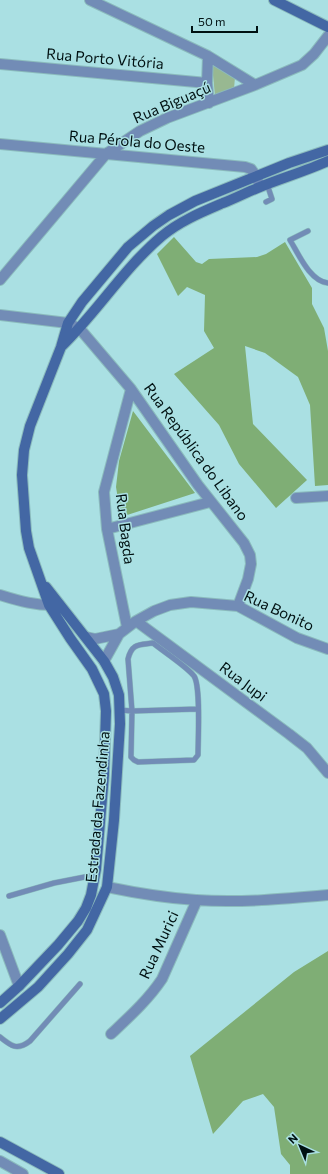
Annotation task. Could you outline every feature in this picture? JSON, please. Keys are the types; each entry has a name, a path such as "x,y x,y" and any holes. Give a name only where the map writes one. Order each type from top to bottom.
{"main road":[{"path":"274,0 328,27"},
{"name":"Estrada da Fazendinha","path":"0,1003 19,986 58,945 78,921 86,908 91,895 95,875 104,774 106,711 104,694 92,669 70,638 35,566 26,531 22,475 24,450 30,426 61,347 68,323 82,302 128,247 169,215 195,201 256,176 328,150"},
{"name":"Estrada da Fazendinha","path":"61,347 80,329 127,271 162,236 199,213 263,185 328,161"},
{"name":"Estrada da Fazendinha","path":"0,1019 38,987 68,954 87,930 100,905 107,887 114,820 120,710 119,695 113,677 104,661 86,637 54,605"},
{"path":"0,1142 59,1174"}],"street":[{"path":"90,0 208,56 255,85"},
{"name":"Rua Biguaçú","path":"0,280 106,154 140,131 167,118 255,85 302,64 314,54 328,36"},
{"path":"208,56 207,83 209,103"},
{"name":"Rua Porto Vitória","path":"0,64 207,83"},
{"name":"Rua Pérola do Oeste","path":"0,144 245,167 251,169 256,176"},
{"path":"256,176 263,185"},
{"path":"0,315 68,323 80,329"},
{"name":"Rua República do Libano","path":"80,329 131,389 210,502 244,543 250,555 251,564 248,579 238,606"},
{"name":"Rua Bagda","path":"127,627 107,529 104,492 131,389"},
{"path":"296,498 328,496"},
{"path":"107,529 210,502"},
{"path":"0,595 24,602 54,605"},
{"name":"Rua Bonito","path":"119,634 136,620 154,610 170,605 191,602 238,606 298,638 328,648"},
{"name":"Rua Jupi","path":"136,620 307,748 328,772"},
{"path":"86,637 95,639 119,634"},
{"path":"104,661 119,634"},
{"path":"107,887 132,892 197,900 253,900 328,895"},
{"name":"Rua Murici","path":"111,1034 155,990 162,979 197,900"},
{"path":"0,935 19,986"},
{"path":"0,1161 23,1174"}],"lane":[{"path":"263,185 272,200 266,202"},
{"path":"308,230 290,240 314,277 320,282 328,283"},
{"path":"153,643 197,681 197,758 194,760 145,762 138,762 134,760 131,757 132,711 128,659 130,650 135,645 153,643"},
{"path":"120,710 198,709"},
{"path":"9,896 54,883 95,875"},
{"path":"0,1037 10,1045 16,1047 24,1046 80,984"}],"green space":[{"path":"212,65 235,77 234,89 215,96"},
{"path":"174,237 196,262 202,264 209,259 257,257 266,254 285,242 312,288 312,304 324,328 328,351 328,485 315,486 310,405 298,377 265,353 245,346 253,424 307,480 276,508 239,464 219,425 174,374 214,348 204,331 205,295 187,287 178,296 157,254"},
{"path":"133,411 195,493 121,517 116,487 119,461"},
{"path":"328,951 328,1174 290,1174 290,1165 281,1154 274,1107 263,1094 243,1101 213,1134 190,1056 294,972"}]}
